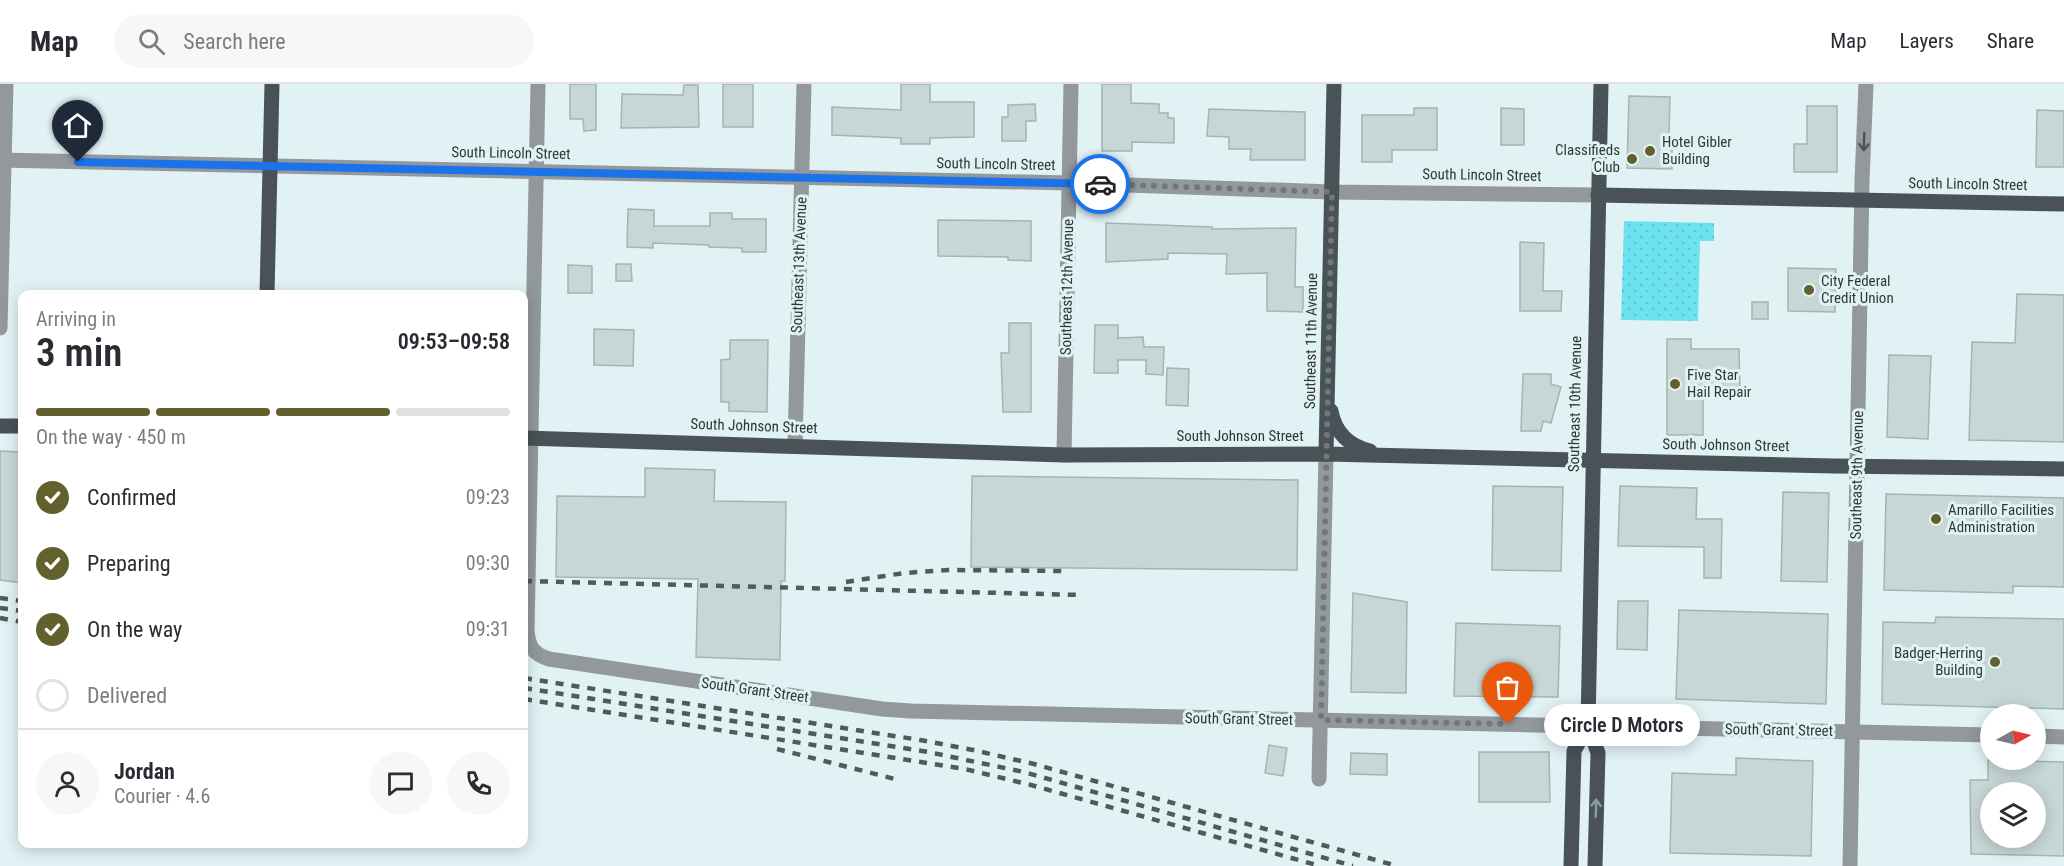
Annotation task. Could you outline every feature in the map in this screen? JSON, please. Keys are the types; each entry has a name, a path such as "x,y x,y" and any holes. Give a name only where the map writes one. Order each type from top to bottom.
{"main road":[{"path":"267,290 272,84"},
{"name":"Southeast 11th Avenue","path":"1326,454 1334,84"},
{"name":"Southeast 10th Avenue","path":"1595,866 1598,753 1588,725 1601,84"},
{"name":"South Lincoln Street","path":"1598,195 2064,204"},
{"path":"1328,384 1332,417 1346,440 1355,447 1388,456"},
{"path":"0,426 18,426"},
{"name":"South Johnson Street","path":"528,438 1064,454 1326,454 2064,469"},
{"name":"Southeast 10th Avenue","path":"1571,866 1574,751 1588,725"}],"street":[{"path":"0,328 2,160 6,84"},
{"path":"528,438 538,84"},
{"name":"Southeast 13th Avenue","path":"795,445 804,84"},
{"name":"Southeast 12th Avenue","path":"1064,454 1071,84"},
{"name":"Southeast 9th Avenue","path":"1850,866 1866,84"},
{"name":"South Lincoln Street","path":"2,160 1069,183 1332,192 1598,195"},
{"name":"Southeast 11th Avenue","path":"1319,778 1326,454"},
{"name":"South Grant Street","path":"528,643 538,656 549,659 882,709 1019,715 1980,735"},
{"path":"2046,736 2064,737"}],"shaded area":[{"path":"1624,221 1714,223 1714,241 1700,241 1698,321 1621,320"}],"building":[{"path":"570,84 596,84 596,130 584,131 583,119 570,119"},
{"path":"723,84 753,84 753,127 723,127"},
{"path":"901,84 930,84 930,102 974,102 974,137 930,138 930,144 901,144 901,138 832,135 832,107 901,110"},
{"path":"1102,84 1131,84 1131,103 1159,104 1159,113 1168,113 1168,118 1174,118 1174,143 1132,142 1132,151 1102,151"},
{"path":"684,85 698,85 699,127 621,128 622,94 683,95"},
{"path":"1629,96 1670,97 1669,134 1672,135 1672,169 1627,168"},
{"path":"1035,104 1036,121 1026,121 1026,141 1002,141 1002,117 1008,117 1008,105"},
{"path":"1807,106 1837,106 1837,172 1794,172 1794,144 1807,144"},
{"path":"1414,108 1437,108 1437,150 1392,150 1392,162 1362,162 1362,115 1414,115"},
{"path":"1501,108 1524,109 1524,145 1501,145"},
{"path":"1209,109 1305,112 1305,160 1250,160 1251,149 1229,149 1229,137 1207,136"},
{"path":"2037,110 2064,111 2064,167 2036,167"},
{"path":"628,209 654,210 654,226 710,226 710,213 732,213 732,219 766,219 766,252 742,252 742,248 709,247 709,245 653,243 653,248 627,247"},
{"path":"938,220 1031,221 1031,261 1008,260 1008,257 938,256"},
{"path":"1106,223 1212,227 1212,229 1296,228 1295,287 1303,287 1303,312 1267,311 1267,273 1226,274 1227,254 1168,253 1168,259 1106,262"},
{"path":"1520,242 1544,243 1543,291 1562,291 1561,311 1520,311"},
{"path":"616,264 631,264 632,281 616,281"},
{"path":"568,265 592,266 592,293 568,293"},
{"path":"1788,268 1836,269 1835,312 1788,311"},
{"path":"2017,294 2064,295 2064,442 1969,440 1972,342 2015,343"},
{"path":"1752,302 1768,302 1768,319 1752,319"},
{"path":"1009,323 1031,323 1031,412 1003,412 1001,353 1009,353"},
{"path":"1095,325 1118,325 1118,338 1143,337 1144,347 1164,347 1163,375 1146,374 1146,360 1118,360 1118,373 1094,373"},
{"path":"594,329 634,330 633,366 594,365"},
{"path":"1667,339 1691,339 1691,349 1739,349 1740,390 1703,390 1703,435 1667,435"},
{"path":"730,340 768,340 767,412 729,411 729,402 721,402 721,360 730,359"},
{"path":"1889,355 1931,356 1928,439 1887,437"},
{"path":"1167,368 1189,369 1188,406 1166,405"},
{"path":"1523,374 1551,374 1551,384 1561,387 1551,423 1543,421 1541,431 1521,431"},
{"path":"0,451 18,452 18,582 0,580"},
{"path":"645,468 715,470 714,501 786,502 785,581 781,581 780,660 696,657 698,579 556,577 557,496 645,497"},
{"path":"972,476 1298,480 1297,570 971,567"},
{"path":"1493,486 1563,487 1561,571 1492,570"},
{"path":"1620,486 1697,488 1696,519 1722,519 1721,578 1704,578 1704,547 1618,546"},
{"path":"1783,492 1829,493 1827,582 1781,581"},
{"path":"1886,494 2064,498 2064,587 2013,586 2013,593 1884,590"},
{"path":"1353,593 1407,602 1406,693 1351,692"},
{"path":"1618,601 1648,601 1647,650 1617,649"},
{"path":"1679,610 1828,614 1826,704 1676,699"},
{"path":"1936,617 2064,619 2064,709 2046,709 2046,704 1980,704 1980,707 1882,704 1883,622 1935,623"},
{"path":"1456,623 1560,626 1558,697 1454,696"},
{"path":"1269,745 1287,748 1283,776 1265,773"},
{"path":"1479,752 1549,752 1550,802 1479,802"},
{"path":"1351,753 1387,754 1387,775 1350,774"},
{"path":"1736,758 1813,761 1811,856 1670,853 1672,773 1736,775"},
{"path":"2046,762 2064,762 2064,856 1971,854 1970,780 1988,780 1988,770 2046,770"}],"railway":[{"path":"846,582 904,573 948,570 1067,571"},
{"path":"528,581 1082,595"},
{"path":"0,598 18,600"},
{"path":"0,608 18,610"},
{"path":"0,618 18,621"},
{"path":"528,679 973,750 1034,764 1397,866"},
{"path":"528,689 928,752 1024,772 1353,866"},
{"path":"528,700 965,769 1031,785 1320,866"},
{"path":"777,749 895,779"}],"way so far":[{"path":"1100,184 1332,192 1321,720 1508,724"}],"place":[{"name":"Hotel Gibler Building","path":"1650,151"},
{"name":"Classifieds Club","path":"1632,159"},
{"name":"City Federal Credit Union","path":"1809,290"},
{"name":"Five Star Hail Repair","path":"1675,384"},
{"name":"Amarillo Facilities Administration","path":"1936,519"},
{"name":"Badger-Herring Building","path":"1995,662"},
{"name":"Circle D Motors","path":"1508,724"}],"route":[{"path":"78,162 1100,184"}]}
